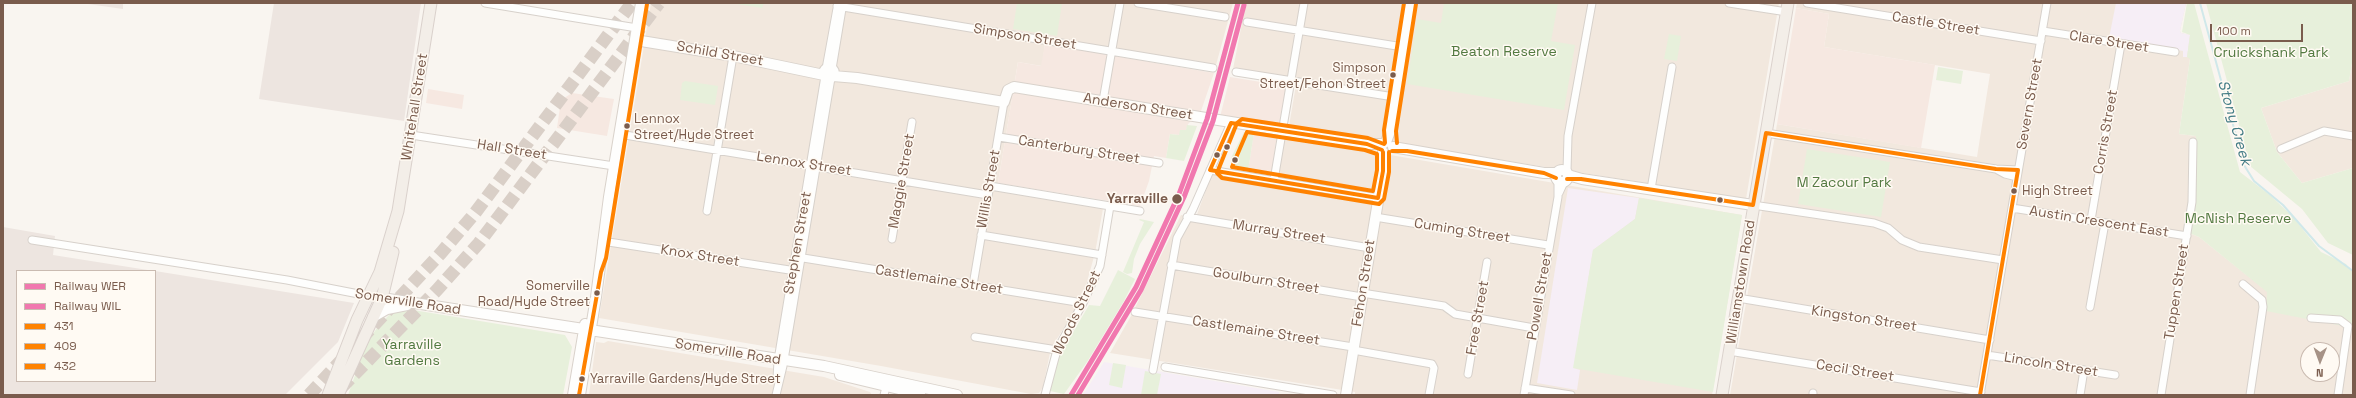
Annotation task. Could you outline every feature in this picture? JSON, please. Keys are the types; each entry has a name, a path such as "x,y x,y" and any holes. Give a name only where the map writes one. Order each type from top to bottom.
{"main road":[{"name":"Whitehall Street","path":"338,395 382,298 392,254 431,3"},
{"name":"Williamstown Road","path":"1722,395 1787,8"},
{"name":"Whitehall Street","path":"328,395 357,320 382,265 398,211"},
{"name":"Somerville Road","path":"369,296 382,298"}],"street":[{"path":"485,3 637,28"},
{"path":"573,395 587,330 600,257 641,3"},
{"path":"1103,101 1120,3"},
{"path":"1138,3 1224,17"},
{"path":"1274,180 1304,3"},
{"name":"Fehon Street","path":"1346,395 1410,3"},
{"name":"Powell Street","path":"1524,392 1548,245 1566,155 1591,3"},
{"path":"1729,3 1787,8"},
{"name":"Castle Street","path":"1807,3 2041,41"},
{"name":"Severn Street","path":"1981,393 2047,3"},
{"name":"Simpson Street","path":"840,5 1213,68"},
{"name":"Stephen Street","path":"776,395 840,5"},
{"path":"1247,22 1402,47"},
{"name":"Clare Street","path":"2043,31 2175,52"},
{"name":"Schild Street","path":"635,40 857,78 1006,97"},
{"name":"Corris Street","path":"2091,220 2120,44"},
{"path":"707,211 733,56"},
{"path":"1651,190 1672,67"},
{"path":"1236,72 1394,97"},
{"name":"Anderson Street","path":"1006,97 1009,88 1014,87 1562,176 1874,223 1888,228 1902,240 1920,247 2003,260"},
{"name":"Willis Street","path":"973,285 1006,97"},
{"name":"Maggie Street","path":"892,239 912,122"},
{"path":"1154,368 1171,265 1177,238 1231,123"},
{"path":"2281,149 2324,132 2353,136"},
{"path":"1766,133 1996,169 2005,174 2018,174"},
{"name":"Hall Street","path":"411,134 614,166"},
{"name":"Lennox Street","path":"619,134 988,194"},
{"name":"Canterbury Street","path":"998,137 1159,163"},
{"name":"Tuppen Street","path":"2161,395 2193,195 2193,142"},
{"path":"1210,170 1378,198"},
{"path":"990,186 1140,211"},
{"name":"Woods Street","path":"1045,395 1057,350 1083,303 1100,266 1110,206"},
{"name":"Austin Crescent East","path":"2012,208 2186,236"},
{"name":"Murray Street","path":"1187,217 1370,248"},
{"name":"Cuming Street","path":"1375,217 1548,245"},
{"path":"2090,307 2105,223"},
{"path":"981,236 1102,255"},
{"name":"Somerville Road","path":"32,240 287,280 369,296"},
{"name":"Knox Street","path":"602,241 796,271"},
{"name":"Castlemaine Street","path":"798,257 1083,303"},
{"name":"Free Street","path":"1468,374 1487,262"},
{"name":"Goulburn Street","path":"1171,265 1362,295 1444,306 1455,314 1534,328"},
{"path":"2243,284 2262,300 2263,307 2250,395"},
{"name":"Somerville Road","path":"382,298 781,361 835,368 891,390 924,395"},
{"name":"Kingston Street","path":"1738,298 1990,340"},
{"path":"374,317 393,307 421,304"},
{"name":"Castlemaine Street","path":"1135,312 1432,364 1434,368 1430,395"},
{"path":"2311,318 2340,320 2348,326 2338,395"},
{"path":"580,395 587,330"},
{"path":"975,337 1057,350"},
{"name":"Cecil Street","path":"1729,351 1981,393"},
{"name":"Lincoln Street","path":"1987,355 2115,375"},
{"path":"1165,367 1333,395"},
{"path":"2080,395 2084,370"},
{"name":"Somerville Road","path":"891,390 957,395"},
{"path":"1524,392 1572,395"}],"shaded area":[{"path":"81,3 123,3 123,9"},
{"path":"274,3 421,3 404,121 259,99"},
{"path":"651,3 1233,3 1216,65 1046,37 1042,66 1018,62 998,183 1104,203 1095,253 1082,300 1051,348 1043,387 1039,393 1031,394 881,366 599,318"},
{"path":"1246,3 1779,3 1746,199 1289,126 1297,79 1233,69"},
{"path":"1797,3 2186,3 2180,31 2181,33 2190,35 2190,59 2179,134 2196,136 2196,194 2189,233 2199,237 2268,292 2353,328 2353,395 1730,395 1777,124 1977,157 1990,74 1824,47 1829,14 1796,8"},
{"path":"2116,3 2186,3 2180,31 2181,33 2190,35 2187,57 2183,57 2183,51 2109,38"},
{"path":"1796,8 1829,14 1824,47 1935,65 1921,148 1777,124"},
{"path":"1045,44 1214,73 1201,111 1188,124 1186,131 1179,135 1170,134 1166,158 1154,156 1149,181 1140,206 998,183 1018,62 1041,66"},
{"path":"2353,57 2353,168 2302,183 2277,152 2261,108 2349,81"},
{"path":"1230,77 1286,86 1279,126 1220,117"},
{"path":"428,89 464,95 462,109 426,103"},
{"path":"572,93 614,99 607,136 557,128 561,100"},
{"path":"1254,132 1277,135 1271,175 1248,171"},
{"path":"1279,136 1742,215 1712,395 1355,395 1355,392 1110,353 1131,316 1181,215 1196,217 1212,174 1270,184"},
{"path":"1568,188 1639,198 1635,219 1593,250 1574,368 1580,370 1577,390 1537,383"},
{"path":"3,227 55,236 53,255 148,270 16,270 16,382 156,382 156,271 354,303 338,342 285,395 3,395"},
{"path":"608,341 824,377 870,392 872,395 589,395 596,342 604,343"},
{"path":"1104,362 1279,392 1279,395 1083,395"}],"green space":[{"path":"730,3 764,3 762,8"},
{"path":"1017,3 1062,3 1057,36 1013,29"},
{"name":"Beaton Reserve","path":"1444,3 1558,3 1551,41 1575,45 1564,110 1407,84 1417,19 1441,23"},
{"name":"McNish Reserve","path":"2187,3 2194,3 2240,172 2271,196 2293,217 2321,252 2346,264 2353,272 2353,328 2266,311 2267,292 2199,237 2189,233 2196,194 2196,136 2179,134 2190,59 2187,57 2190,35 2182,32"},
{"name":"Cruickshank Park","path":"2206,3 2353,3 2353,57 2349,81 2261,108 2277,152 2302,183 2353,168 2353,255 2328,243 2302,209 2250,166"},
{"path":"1669,34 1681,36 1677,61 1664,59"},
{"path":"1938,67 1963,71 1961,84 1936,80"},
{"path":"685,81 718,86 715,105 680,100 682,83"},
{"path":"1187,125 1197,126 1184,161 1166,158 1170,134 1179,135 1180,130 1186,130"},
{"path":"1244,132 1254,133 1248,171 1238,169 1231,162 1231,158"},
{"name":"M Zacour Park","path":"1807,149 1890,162 1881,217 1798,204"},
{"path":"1639,198 1742,215 1713,392 1573,368 1593,250 1635,219"},
{"path":"1139,220 1154,222 1140,244 1134,259 1132,273 1127,274 1123,272 1144,222"},
{"path":"1118,270 1135,279 1124,301 1087,362 1064,394 1050,391 1058,358 1089,305 1100,306"},
{"name":"Yarraville Gardens","path":"407,309 565,335 572,347 563,395 348,395 366,344 379,325 394,310"},
{"path":"1113,363 1126,365 1122,388 1109,385"},
{"path":"1145,371 1161,374 1157,395 1141,395"}],"waterway":[{"name":"Stony Creek","path":"2200,3 2244,165 2254,181 2283,205 2319,246 2353,271"}],"tunnel":[{"path":"309,395 441,253 475,213 632,3"},
{"path":"341,388 437,290 479,243 659,3"}],"rail line":[{"name":"WER","path":"1071,395 1136,287 1179,194 1207,119 1238,3"},
{"name":"WIL","path":"1078,395 1141,290 1184,197 1213,121 1244,5"}],"transit line":[{"name":"432","path":"1385,143 1384,130 1404,3"},
{"name":"409","path":"579,395 601,272 606,258 647,4"},
{"name":"409","path":"1397,143 1396,131 1416,4"},
{"name":"409","path":"1384,144 1368,138 1242,119 1237,123 1217,173 1222,178 1379,204 1384,199 1389,172 1389,152"},
{"name":"431","path":"1382,150 1367,144 1231,123 1210,170 1378,198 1383,171 1383,152"},
{"name":"432","path":"1247,132 1365,150 1377,154 1377,170 1373,191 1232,167 1247,132"},
{"name":"431","path":"1766,133 1996,169 2018,170 1980,395"},
{"name":"431","path":"1753,205 1766,133"},
{"name":"431","path":"1392,151 1407,151 1544,173 1556,178"},
{"name":"431","path":"1567,179 1581,179 1753,205"}],"place":[{"name":"Simpson Street/Fehon Street","path":"1393,75"},
{"name":"Lennox Street/Hyde Street","path":"627,126"},
{"name":"High Street","path":"2014,191"},
{"name":"Yarraville","path":"1177,199"},
{"name":"Somerville Road/Hyde Street","path":"597,293"},
{"name":"Yarraville Gardens/Hyde Street","path":"582,379"}]}
